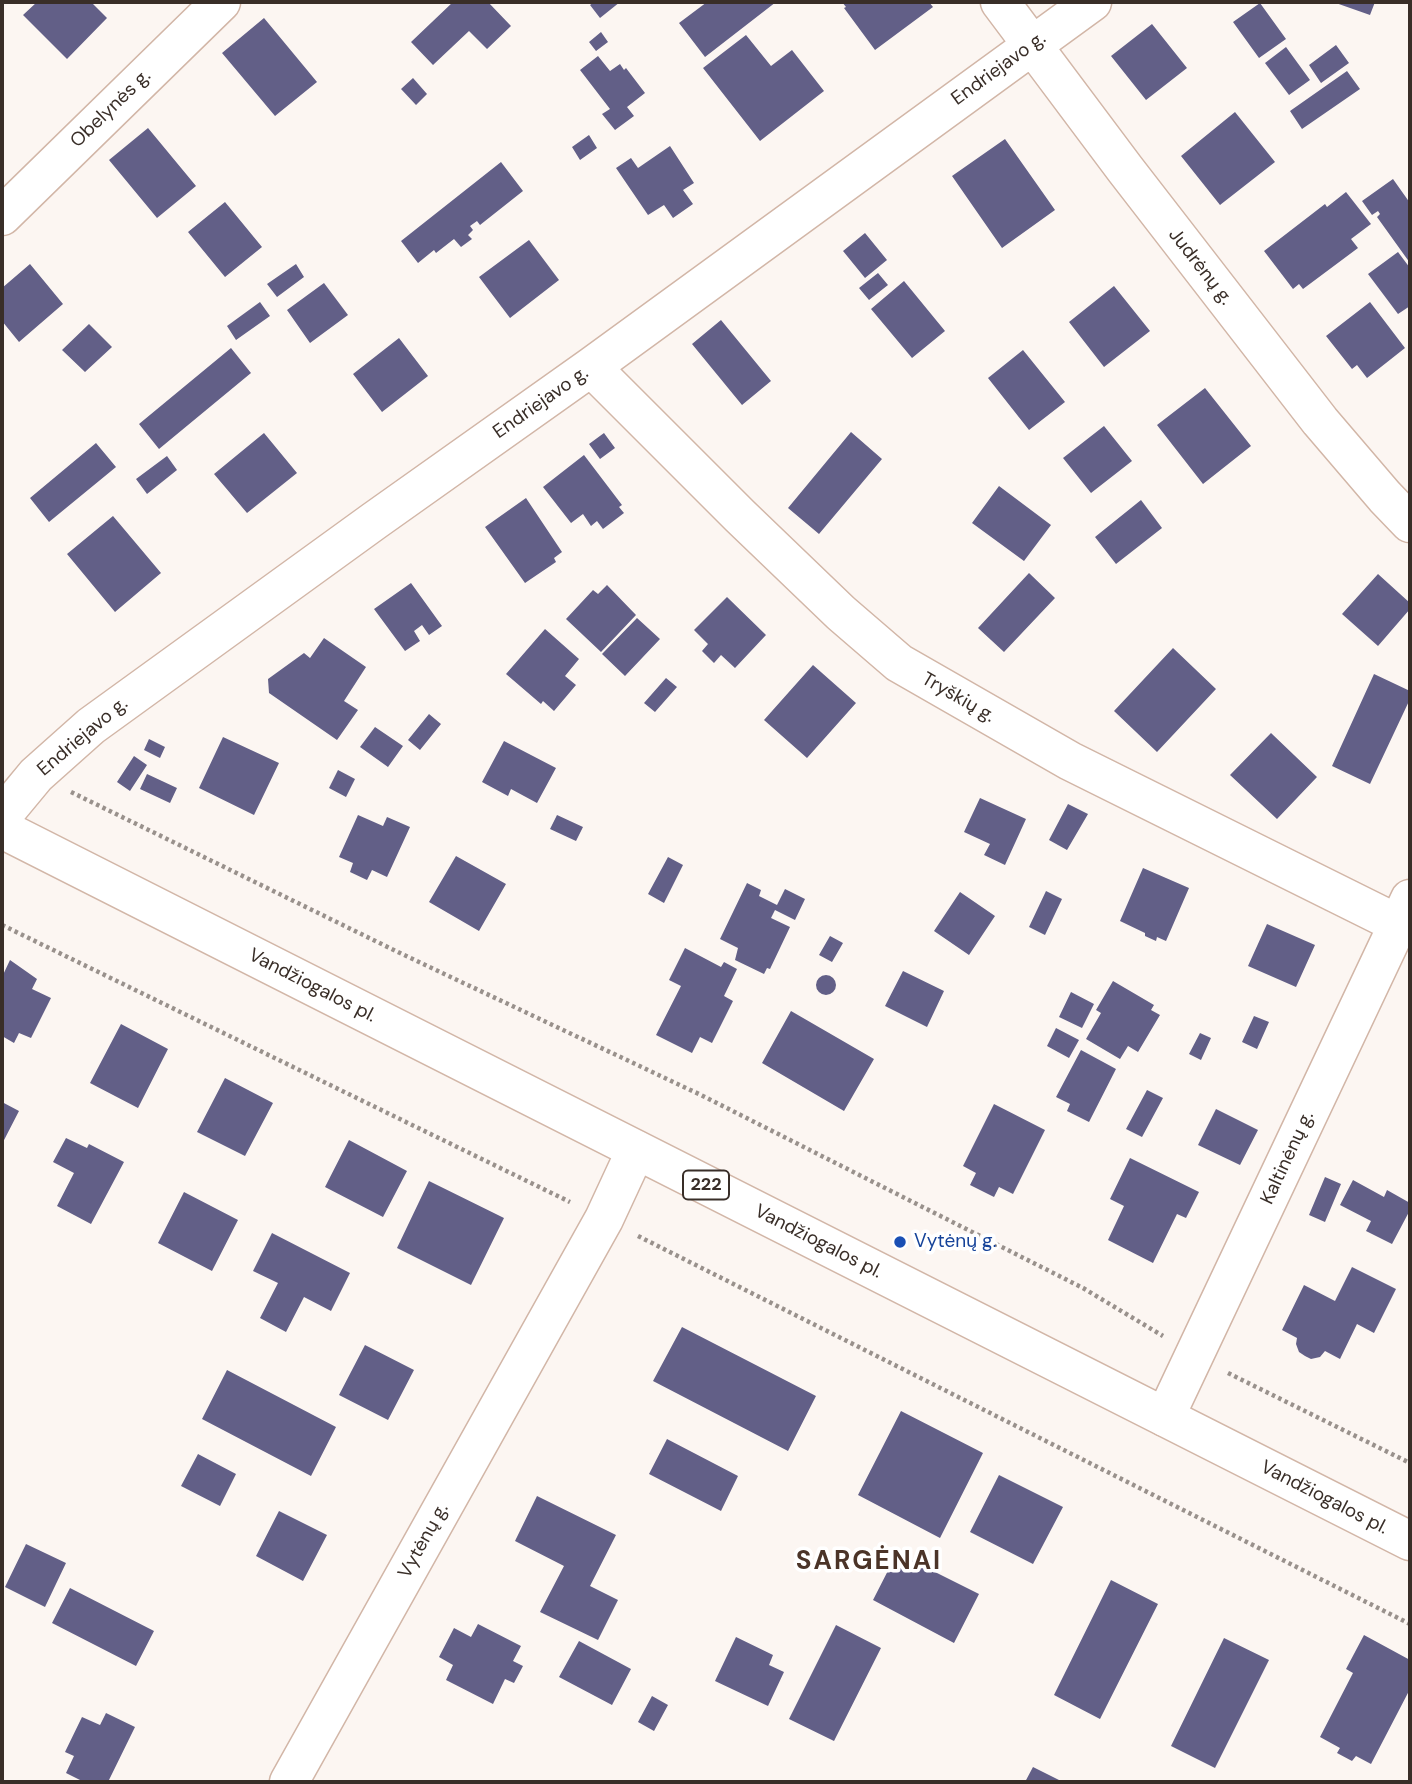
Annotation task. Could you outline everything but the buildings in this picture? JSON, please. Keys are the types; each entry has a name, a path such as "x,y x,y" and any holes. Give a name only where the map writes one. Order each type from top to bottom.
{"street":[{"name":"Obelynės g.","path":"2,216 221,2"},
{"name":"Judrėnų g.","path":"1000,2 1320,421 1410,523"},
{"name":"Endriejavo g.","path":"2,816 36,775 90,726 591,367 1092,2"},
{"name":"Tryškių g.","path":"591,367 740,516 841,613 899,663 1070,761 1404,911"},
{"name":"Vandžiogalos pl.","path":"2,829 1410,1541"},
{"name":"Kaltinėnų g.","path":"1165,1417 1404,911"},
{"name":"Vytėnų g.","path":"289,1782 604,1219 636,1150"}],"path":[{"path":"36,775 402,954 701,1095 1083,1288 1194,1356 1410,1462"},
{"path":"2,925 604,1219 1410,1624"}],"place":[{"name":"Vytėnų g.","path":"900,1242"}],"district":[{"name":"SARGĖNAI","path":"869,1562"}]}
